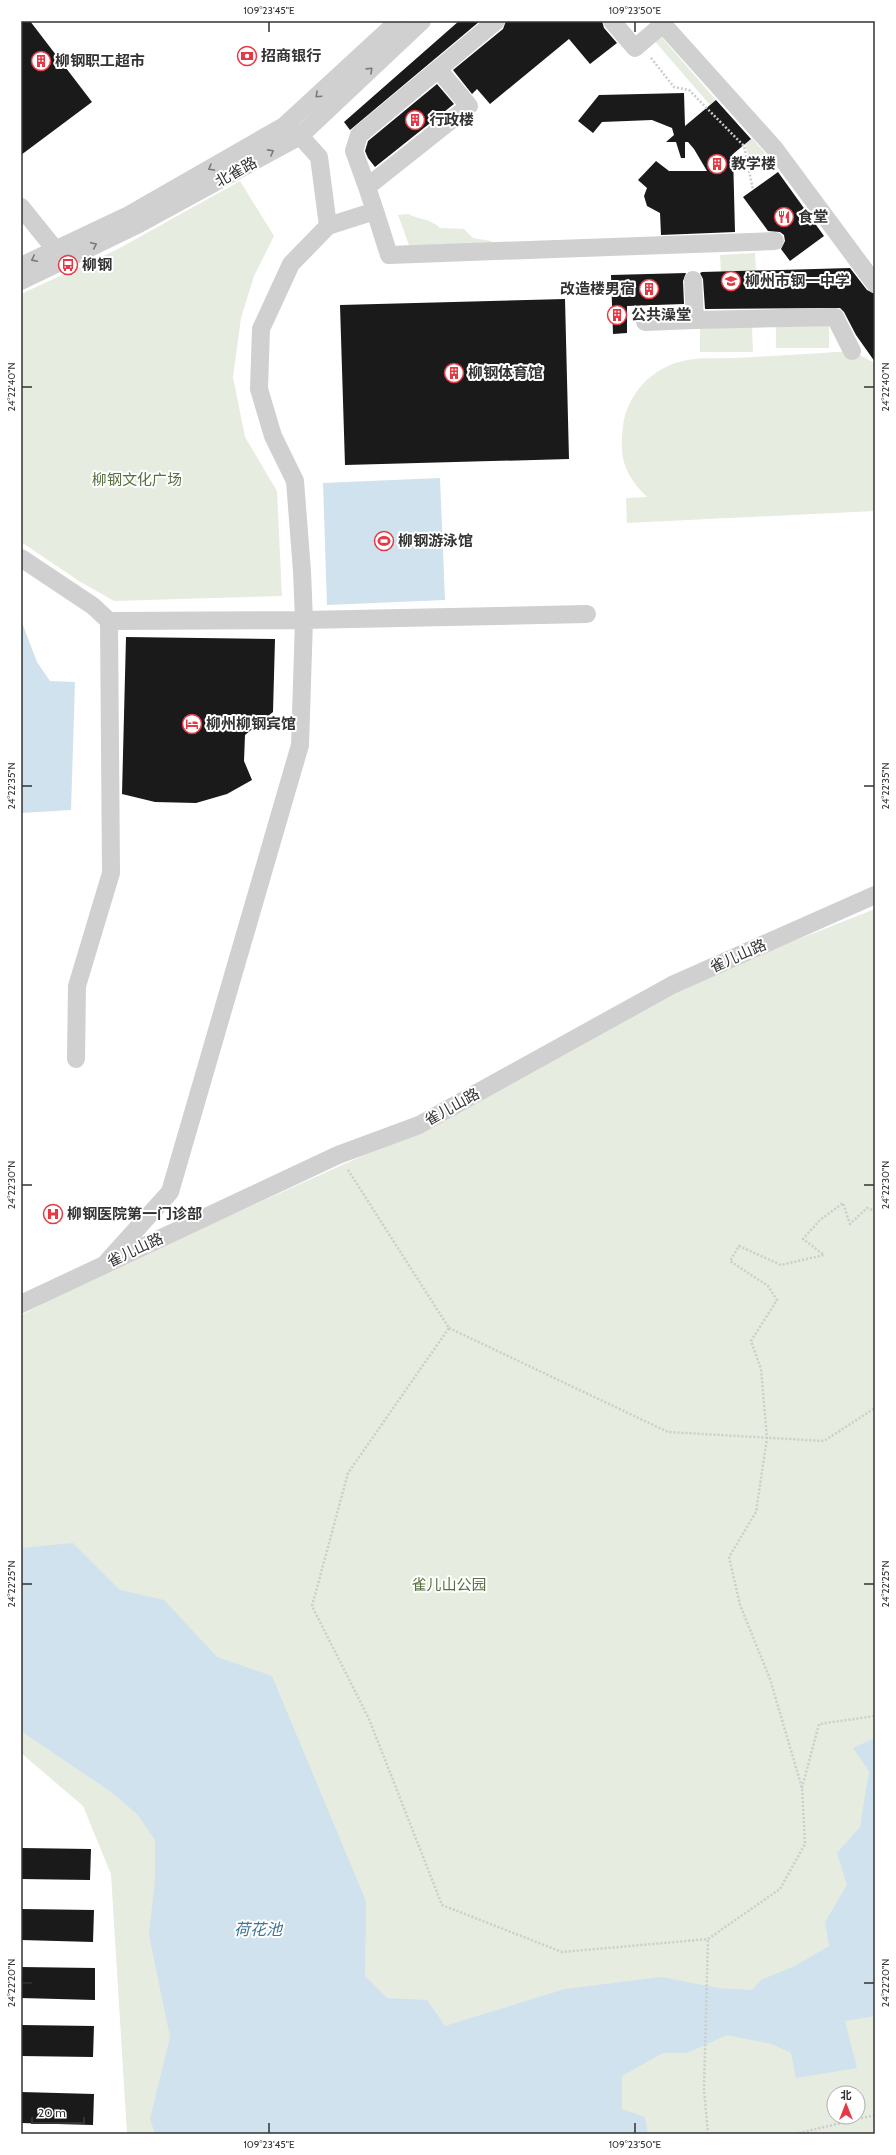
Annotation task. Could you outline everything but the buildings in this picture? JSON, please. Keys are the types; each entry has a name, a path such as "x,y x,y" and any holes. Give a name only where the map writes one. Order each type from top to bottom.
{"street":[{"name":"北雀路","path":"21,281 59,254 284,126 398,21"},
{"name":"北雀路","path":"21,266 59,254 135,226 300,136 422,21"},
{"path":"496,21 359,135 354,150 389,255 775,241"},
{"path":"612,21 635,48 661,23 775,149 875,284"},
{"path":"367,187 469,106 438,69"},
{"path":"284,126 300,136 318,157 328,226"},
{"path":"21,207 59,254"},
{"path":"105,1264 170,1192 300,745 304,620 295,481 273,436 259,389 261,329 291,264 328,226 375,211"},
{"path":"693,280 695,320"},
{"path":"645,322 835,317 852,351"},
{"path":"21,558 93,606 109,621 304,620 587,614"},
{"path":"76,1059 77,986 111,873 109,621"},
{"name":"雀儿山路","path":"21,1304 338,1155 419,1125 672,985 875,895"}],"path":[{"path":"635,48 652,59 674,87 689,90 744,146 754,190"},
{"path":"338,1155 449,1328 668,1432 824,1441 875,1408"},
{"path":"449,1328 348,1473 312,1606 369,1719 442,1905 562,1952 708,1939 780,1889 805,1844 802,1788 770,1679 740,1605 729,1557 756,1512 767,1438 761,1369 751,1341 777,1300 768,1286 730,1261 739,1246 781,1265 824,1255 803,1239 820,1220 843,1203 850,1224 867,1208 875,1211"},
{"path":"802,1788 819,1724 875,1716"},
{"path":"708,1939 704,2089 708,2134"},
{"path":"795,2134 875,2115"}],"green space":[{"path":"658,33 716,100 710,105 652,38"},
{"path":"752,138 766,154 751,165 745,144"},
{"name":"柳钢文化广场","path":"240,181 274,236 254,276 241,318 233,377 245,437 277,491 282,596 114,601 79,581 21,542 21,294 118,249"},
{"path":"408,214 432,222 440,228 464,229 473,238 491,241 494,246 410,248 398,215"},
{"path":"755,253 756,270 721,272 720,255"},
{"path":"776,323 829,323 829,348 776,348"},
{"path":"700,327 752,327 753,352 700,352"},
{"path":"852,351 875,363 875,511 627,523 626,498 647,497 633,481 625,465 622,447 623,426 625,415 635,394 642,384 651,376 671,365 689,360"},
{"name":"雀儿山公园","path":"875,909 875,2134 127,2134 111,1874 83,1806 21,1753 21,1315 109,1270 422,1129 674,988"}],"water":[{"name":"柳钢游泳馆","path":"440,478 445,600 327,605 323,483"},
{"path":"21,620 37,662 50,681 75,682 71,810 21,813"},
{"name":"荷花池","path":"73,1543 120,1590 164,1600 217,1657 272,1676 366,1901 365,1976 387,1998 427,2000 445,2026 565,1989 661,1977 718,1988 752,1990 761,1980 795,1966 829,1946 825,1922 847,1885 837,1853 860,1827 869,1771 853,1748 875,1738 875,2016 845,2021 857,2068 796,2078 791,2053 772,2044 727,2035 687,2053 663,2053 622,2076 622,2109 645,2117 648,2134 155,2134 150,2119 170,2037 149,1935 155,1879 155,1840 137,1814 111,1792 21,1731 21,1548"}],"place":[{"name":"招商银行","path":"247,56"},
{"name":"柳钢职工超市","path":"41,61"},
{"name":"行政楼","path":"415,120"},
{"name":"教学楼","path":"717,164"},
{"name":"食堂","path":"784,217"},
{"name":"柳钢","path":"68,265"},
{"name":"柳州市钢一中学","path":"731,281"},
{"name":"改造楼男宿","path":"649,289"},
{"name":"公共澡堂","path":"617,315"},
{"name":"柳钢体育馆","path":"454,373"},
{"name":"柳钢游泳馆","path":"384,541"},
{"name":"柳州柳钢宾馆","path":"192,724"},
{"name":"柳钢医院第一门诊部","path":"53,1214"}]}
